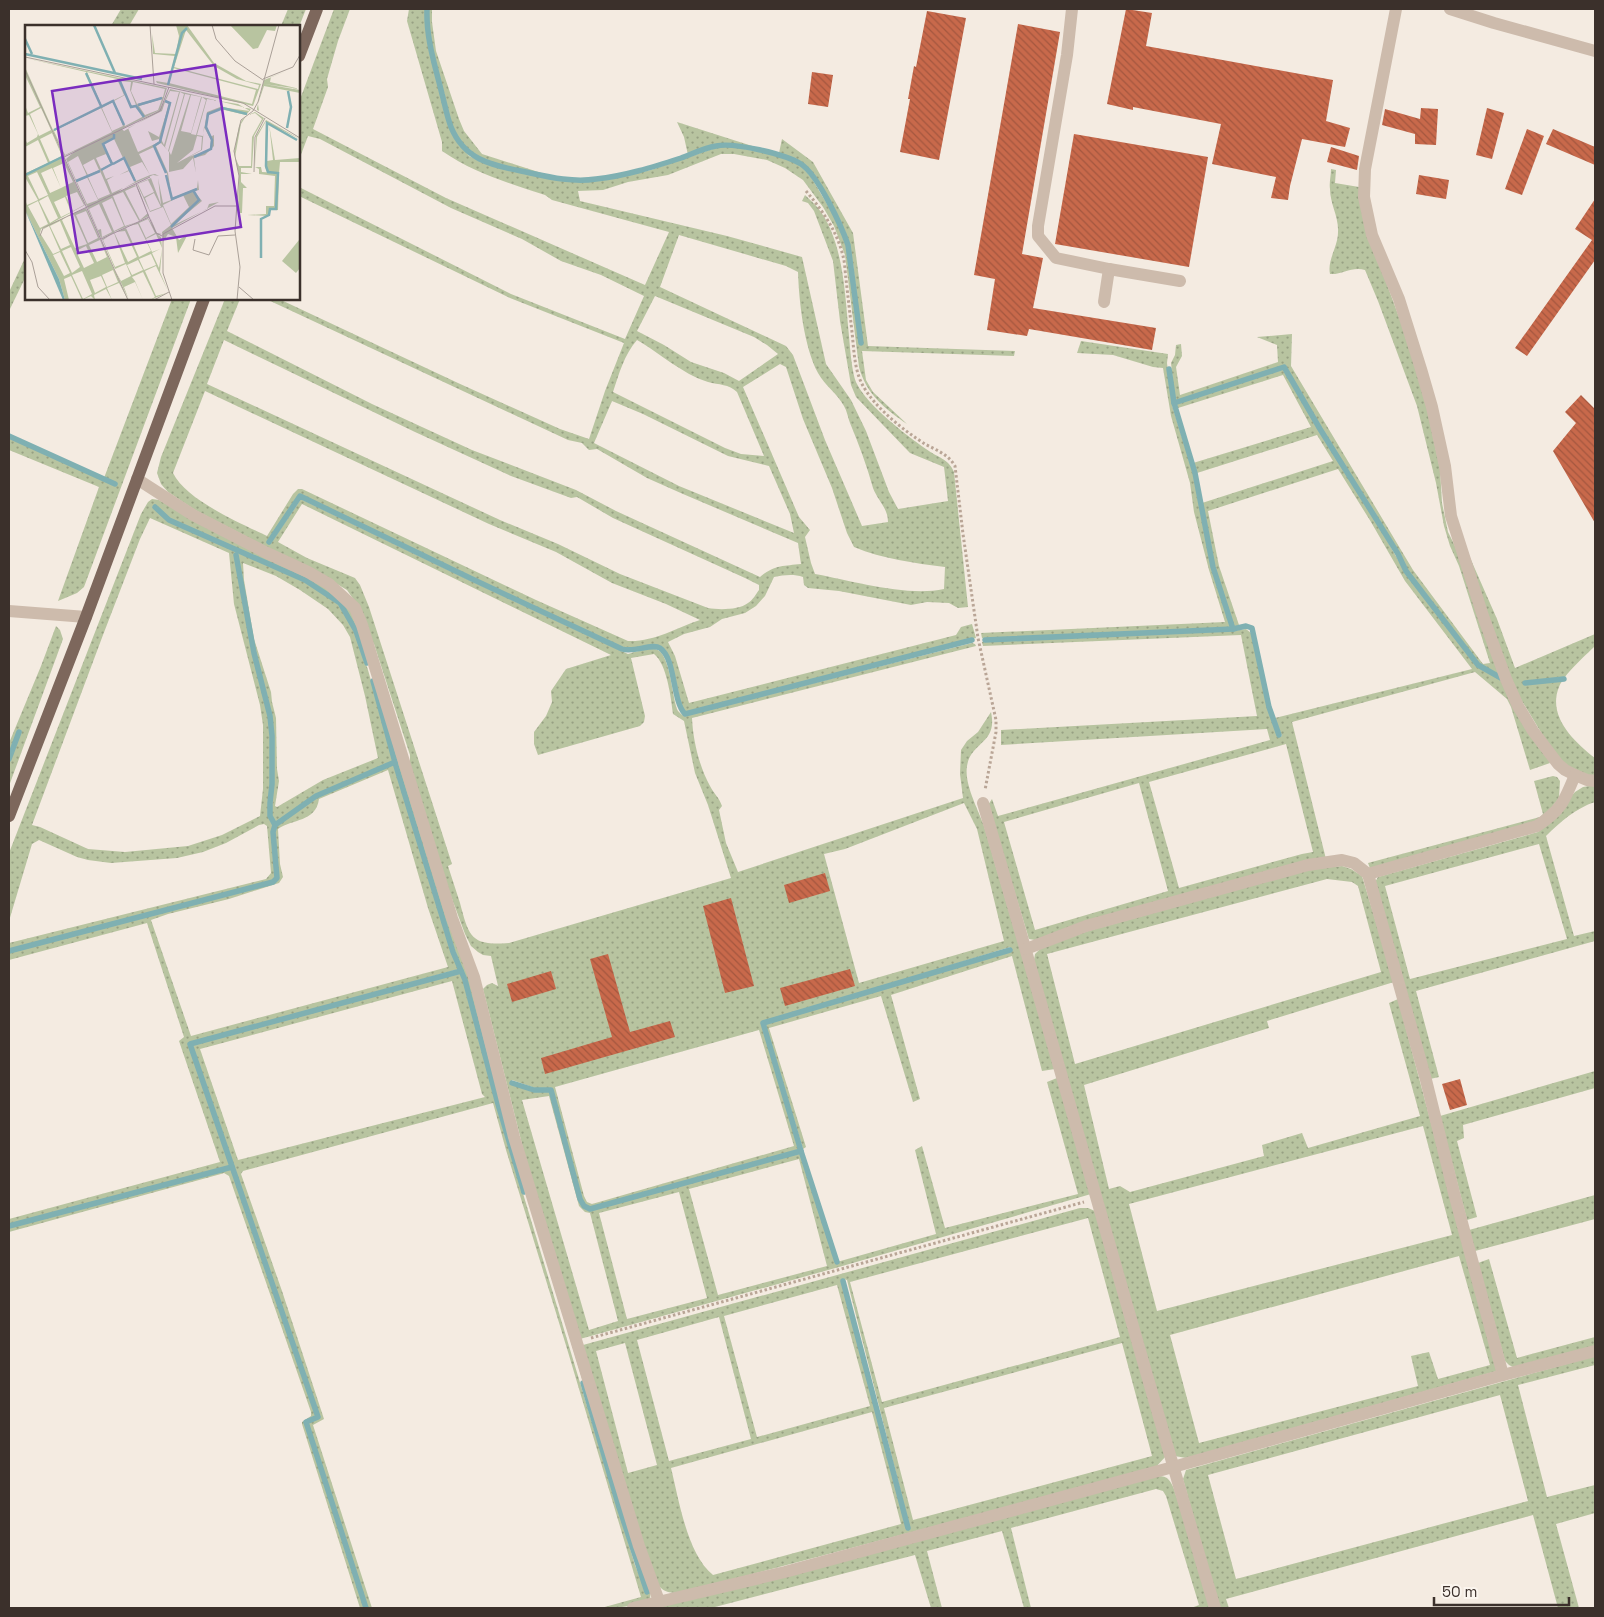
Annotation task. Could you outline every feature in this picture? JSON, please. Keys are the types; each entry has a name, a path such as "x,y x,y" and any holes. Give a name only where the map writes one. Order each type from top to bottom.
{"main road":[{"path":"300,53 317,9"},
{"path":"9,816 86,617 204,300"}],"street":[{"path":"1072,9 1067,55 1038,226 1038,236 1056,258 1180,281"},
{"path":"1396,9 1365,169 1364,197 1372,235 1399,299 1421,369 1432,407 1445,466 1451,516 1506,680 1518,706 1533,731 1558,764 1575,776 1595,781"},
{"path":"1450,9 1595,51"},
{"path":"1104,302 1109,269"},
{"path":"137,479 193,515 329,584 355,608 362,625 452,918 474,977 514,1137 638,1546 659,1601"},
{"path":"9,611 86,617"},
{"path":"1368,874 1537,826 1553,815 1566,798 1575,776"},
{"path":"983,803 1215,1608"},
{"path":"1026,949 1086,926 1308,865 1342,860 1354,863 1368,874 1426,1080 1503,1375"},
{"path":"633,1608 785,1572 1595,1351"}],"path":[{"path":"806,191 832,227 843,256 854,350 858,374 862,384 888,416 924,443 943,453 952,460 955,466 978,638 996,720 996,732 983,803"},
{"path":"576,1342 1097,1198"}],"green space":[{"path":"121,9 139,9 130,25 112,25"},
{"path":"288,9 306,9 300,25 281,25"},
{"path":"334,9 350,9 338,41 327,79 328,87 313,129 446,198 645,285 669,232 552,200 545,195 479,171 442,151 442,142 407,21 409,9 425,9 425,23 430,54 450,128 469,156 503,169 580,182 613,178 651,170 718,147 734,147 788,159 801,166 811,177 837,221 847,246 860,343 862,343 853,264 845,231 814,175 802,163 779,153 782,139 813,162 853,233 868,346 1015,351 1014,356 862,351 866,380 873,392 907,424 877,400 862,377 859,367 845,255 834,226 803,180 785,168 767,160 734,154 721,154 668,175 628,182 603,190 578,191 580,201 727,236 802,257 826,364 851,400 866,431 889,492 898,509 948,501 944,467 910,453 856,397 851,385 840,321 833,261 814,211 808,203 802,201 805,195 818,208 827,221 838,252 842,269 852,361 857,384 862,393 888,420 930,452 946,461 954,472 968,607 958,608 949,603 927,602 911,605 839,591 808,588 804,585 803,577 800,576 774,577 765,596 756,606 745,613 722,619 710,627 684,634 668,642 675,656 689,703 956,635 961,627 972,624 976,638 685,712 681,705 676,680 669,660 661,647 652,645 632,648 622,647 471,577 300,494 268,543 271,543 301,499 628,654 655,649 660,652 668,667 676,706 678,711 684,716 972,643 975,644 976,646 692,718 695,744 706,778 722,806 719,810 726,843 738,872 963,798 960,774 961,750 967,741 978,732 991,712 992,722 988,737 969,758 967,766 968,781 984,826 1055,1069 1042,1071 1012,956 891,995 920,1099 913,1102 881,996 769,1028 806,1147 803,1149 765,1024 1011,952 1010,947 762,1023 800,1149 593,1207 586,1206 581,1197 552,1088 535,1088 512,1080 512,1085 535,1092 550,1092 581,1204 589,1210 801,1152 836,1263 936,1234 915,1150 922,1146 945,1228 1078,1194 1047,1082 1057,1078 1091,1194 580,1339 528,1168 483,989 492,983 498,986 491,956 478,952 471,946 465,934 441,869 410,765 410,755 374,644 354,600 347,590 332,581 195,510 168,492 161,484 157,473 161,457 225,300 240,300 227,331 372,404 472,450 576,490 616,511 760,577 775,568 801,564 798,543 647,478 597,449 589,450 582,443 568,440 268,300 281,300 458,383 560,429 589,439 624,343 510,298 300,196 300,188 511,294 625,339 644,296 601,275 561,261 522,239 451,208 320,139 308,136 300,157 300,99","holes":["679,235 786,266 798,272 803,324 813,362 821,378 845,408 873,488 885,509 888,522 862,526 825,440 793,355 786,346 660,287","655,296 754,337 778,354 739,381 724,373 691,362 637,331","224,340 511,476 571,498 577,497 613,518 759,585 759,590 750,602 740,607 708,608 620,574 558,544 500,520 207,384","637,340 689,374 708,382 734,389 737,392 764,456 741,454 725,448 613,392 622,365","780,364 786,367 803,419 854,547 887,558 945,567 944,589 929,591 897,590 815,574 805,537 810,530 799,517 743,387","205,391 489,524 556,552 612,583 666,604 700,620 656,637 628,641 536,600 302,489 298,489 293,494 267,536 215,510 189,492 173,473","612,401 643,414 728,456 769,466 790,514 794,533 679,486 594,443","302,504 611,655 566,669 551,691 552,702 546,716 534,732 534,744 538,755 640,726 644,722 645,716 631,658 654,654 665,673 673,714 684,721 695,773 708,805 731,878 509,943 496,944 479,941 469,931 466,924 448,866 452,864 369,607 360,585 355,578 307,558 278,542","964,803 977,829 1004,941 859,983 824,854 845,849","759,1030 794,1146 592,1204 587,1202 555,1087","549,1096 579,1206 585,1212 590,1213 618,1321 589,1330 522,1100","799,1159 827,1266 718,1295 689,1189","679,1192 707,1298 627,1319 599,1213"]},
{"path":"428,9 432,9 436,51 464,131 482,154 551,176 498,166 479,158 463,145 451,124 435,63"},
{"path":"677,122 765,150 735,144 718,144 688,155 684,137"},
{"path":"1331,169 1336,170 1335,183 1359,187 1371,241 1410,347 1423,390 1440,469 1442,503 1448,532 1462,560 1501,677 1479,664 1408,571 1400,554 1321,428 1285,365 1175,401 1171,363 1175,355 1176,345 1181,344 1182,356 1176,367 1180,395 1278,362 1277,345 1257,337 1292,334 1291,366 1413,570 1483,664 1490,663 1444,526 1436,483 1417,406 1378,301 1365,270 1356,269 1330,274 1330,264 1338,238 1337,221 1330,195"},
{"path":"25,258 25,278 9,311 9,292"},
{"path":"172,300 191,300 84,587 77,593 58,601 99,487 9,450 9,438 117,485 104,478"},
{"path":"1081,341 1168,354 1167,363 1172,405 1193,473 1211,567 1231,627 982,638 981,633 1225,622 1194,512 1190,483 1171,416 1163,368 1153,367 1113,355 1077,353"},
{"path":"1284,369 1405,572 1477,667 1503,681 1550,763 1530,770 1507,699 1475,672 1292,722 1326,859 1035,940 1029,939 988,805 992,799 998,816 1270,740 1267,729 1001,745 1001,730 1257,716 1241,635 983,646 982,642 1246,629 1251,633 1269,712 1278,737 1282,736 1275,718 1472,669 1405,581 1338,469 1208,511 1219,566 1239,625 1234,627 1214,566 1202,503 1333,461 1317,435 1197,473 1193,463 1311,427 1283,375 1178,408 1176,404","holes":["1286,744 1313,852 1179,888 1149,782","1139,783 1168,891 1035,930 1004,822"]},
{"path":"152,499 159,500 227,537 314,580 337,595 351,610 367,651 432,871 458,948 470,976 513,1146 637,1556 651,1588 650,1599 638,1604 601,1608 641,1597 493,1103 243,1171 241,1174 324,1419 313,1425 372,1608 367,1608 308,1422 319,1418 192,1045 460,972 509,1147 635,1565 647,1594 648,1592 512,1147 467,980 455,951 397,766 371,669 357,631 340,602 305,579 170,519 156,506 152,506 169,521 304,581 338,604 355,632 394,761 315,795 275,823 271,816 274,784 274,736 247,616 238,560 236,558 252,654 262,685 271,736 271,784 268,809 270,821 273,825 276,877 272,881 9,950 9,943 266,879 271,873 267,826 264,824 203,852 177,858 111,863 77,857 39,840 32,844 9,921 9,853 141,514","holes":["150,518 229,553 234,604 260,705 263,725 263,789 260,816 222,835 188,846 125,852 88,849 32,825 103,635","243,563 276,576 300,590 328,609 343,625 350,637 378,758 323,780 277,807 275,806 279,781 276,718 271,692 254,639","452,981 482,1094 485,1097 238,1160 200,1049"]},
{"path":"1460,535 1497,619 1515,668 1595,634 1595,646 1565,677 1559,687 1556,698 1560,718 1565,727 1571,736 1595,758 1595,778 1559,762 1508,678"},
{"path":"56,626 60,630 63,639 9,786 9,762 20,733 18,732 9,755 9,743"},
{"path":"394,764 452,952 459,969 189,1043 230,1166 9,1224 9,1219 220,1162 179,1041 184,1037 147,923 9,960 9,952 273,883 279,878 274,832 276,826 316,797","holes":["388,770 428,908 448,967 191,1036 151,920 279,883 283,877 280,864 278,829 308,816 317,806 319,799"]},
{"path":"1553,776 1557,777 1560,781 1559,798 1541,821 1371,871 1368,863 1540,817 1543,814 1534,781"},
{"path":"1595,785 1595,802 1569,816 1546,836 1574,936 1595,931 1595,941 1416,991 1439,1077 1430,1079 1375,882 1378,877 1538,832 1575,792 1583,787","holes":["1539,844 1567,939 1410,979 1385,886"]},
{"path":"1342,866 1362,876 1394,982 1267,1021 1269,1028 1084,1085 1109,1189 1120,1186 1130,1192 1264,1156 1262,1145 1302,1133 1308,1148 1420,1116 1389,1003 1398,999 1497,1371 1186,1458 1175,1456 1034,960 1035,954 1041,948 1088,931 1312,869","holes":["1327,879 1352,882 1358,886 1381,972 1075,1064 1047,954","1423,1126 1452,1235 1157,1311 1129,1204","1459,1256 1490,1365 1438,1379 1429,1352 1411,1356 1418,1386 1199,1443 1170,1335"]},
{"path":"1595,1071 1595,1088 1463,1125 1464,1138 1457,1141 1477,1217 1467,1220 1440,1116"},
{"path":"231,1169 316,1416 305,1421 364,1608 360,1608 302,1424 302,1422 311,1416 311,1412 229,1176 224,1173 9,1232 9,1228"},
{"path":"1595,1195 1595,1219 1475,1251 1469,1230"},
{"path":"1080,1208 1088,1208 1095,1211 1166,1456 1155,1468 692,1590 672,1593 659,1586 650,1566 583,1345","holes":["1088,1218 1120,1337 882,1402 850,1282","843,1279 847,1280 910,1528 908,1530 841,1281","837,1285 870,1406 757,1437 724,1316","719,1317 751,1439 669,1461 637,1340","625,1343 657,1465 628,1473 596,1351","1122,1343 1152,1456 913,1520 884,1408","872,1412 901,1524 713,1575 704,1566 690,1540 671,1468"]},
{"path":"1489,1259 1517,1358 1595,1337 1595,1346 1513,1367 1509,1365 1505,1361 1478,1263"},
{"path":"1595,1356 1595,1365 1518,1385 1547,1497 1595,1485 1595,1513 1556,1524 1579,1608 1558,1608 1533,1515 1226,1599 1229,1608 1219,1608 1183,1479 1186,1470","holes":["1500,1395 1528,1501 1236,1579 1208,1475"]},
{"path":"1158,1476 1168,1479 1174,1489 1211,1608 1191,1608 1199,1605 1166,1496 1163,1491 1156,1489 1011,1528 1031,1608 1024,1608 1002,1531 927,1551 942,1608 931,1608 915,1555 715,1608 652,1608"}],"building":[{"path":"1126,9 1152,13 1146,46 1333,80 1326,121 1350,128 1345,147 1302,139 1288,200 1271,198 1276,177 1212,164 1221,124 1133,107 1133,110 1107,104"},
{"path":"927,11 966,18 939,160 900,152 914,66 916,67"},
{"path":"1018,24 1060,32 1022,254 1043,258 1033,308 1156,328 1152,350 1029,329 1027,336 987,330 995,279 974,275"},
{"path":"812,72 833,75 828,107 808,104"},
{"path":"1421,108 1438,109 1436,145 1415,144 1415,134 1382,125 1385,109 1420,119"},
{"path":"1487,108 1504,113 1492,159 1476,155"},
{"path":"1527,129 1544,136 1522,195 1505,189"},
{"path":"1553,129 1595,147 1595,165 1546,144"},
{"path":"1074,134 1208,157 1189,267 1055,244"},
{"path":"1331,147 1359,156 1357,170 1327,162"},
{"path":"1419,175 1449,180 1446,199 1416,194"},
{"path":"1595,199 1595,260 1527,356 1515,348 1592,240 1575,229"},
{"path":"1581,395 1595,409 1595,523 1553,451 1576,423 1565,412"},
{"path":"825,873 830,891 789,903 784,885"},
{"path":"731,898 754,986 725,993 703,906"},
{"path":"608,954 630,1032 670,1021 675,1037 545,1074 541,1058 612,1037 590,959"},
{"path":"850,969 855,986 785,1006 780,988"},
{"path":"551,971 556,989 512,1002 507,984"},
{"path":"1460,1079 1467,1105 1450,1110 1442,1084"}],"waterway":[{"path":"427,9 428,31 432,52 451,127 463,147 479,159 510,169 568,180 587,180 618,176 681,158 707,148 724,145 784,156 801,164 815,178 835,213 848,245 861,343"},
{"path":"1174,403 1284,367 1320,429 1398,554 1406,571 1478,665 1501,678"},
{"path":"985,640 1233,629 1213,567 1195,473 1174,403 1169,369"},
{"path":"9,436 115,484"},
{"path":"269,542 300,496 622,649 660,648 669,661 678,700 685,714 972,640"},
{"path":"155,507 169,520 305,580 340,603 356,631 367,663"},
{"path":"236,555 254,653 270,716 272,736 270,816 275,825"},
{"path":"1233,629 1246,626 1252,628 1269,707 1279,735"},
{"path":"1525,683 1564,679"},
{"path":"373,681 396,766 453,952 465,980 524,1192"},
{"path":"9,759 19,732"},
{"path":"9,951 273,882 277,878 273,832 275,825 316,796 395,762"},
{"path":"801,1151 763,1023 1010,950"},
{"path":"366,1608 306,1422 318,1417 190,1044 461,971"},
{"path":"512,1083 534,1090 551,1090 580,1199 584,1206 590,1209 801,1151 837,1262"},
{"path":"9,1226 232,1167"},
{"path":"843,1281 908,1528"},
{"path":"583,1383 619,1507 647,1592"}]}
